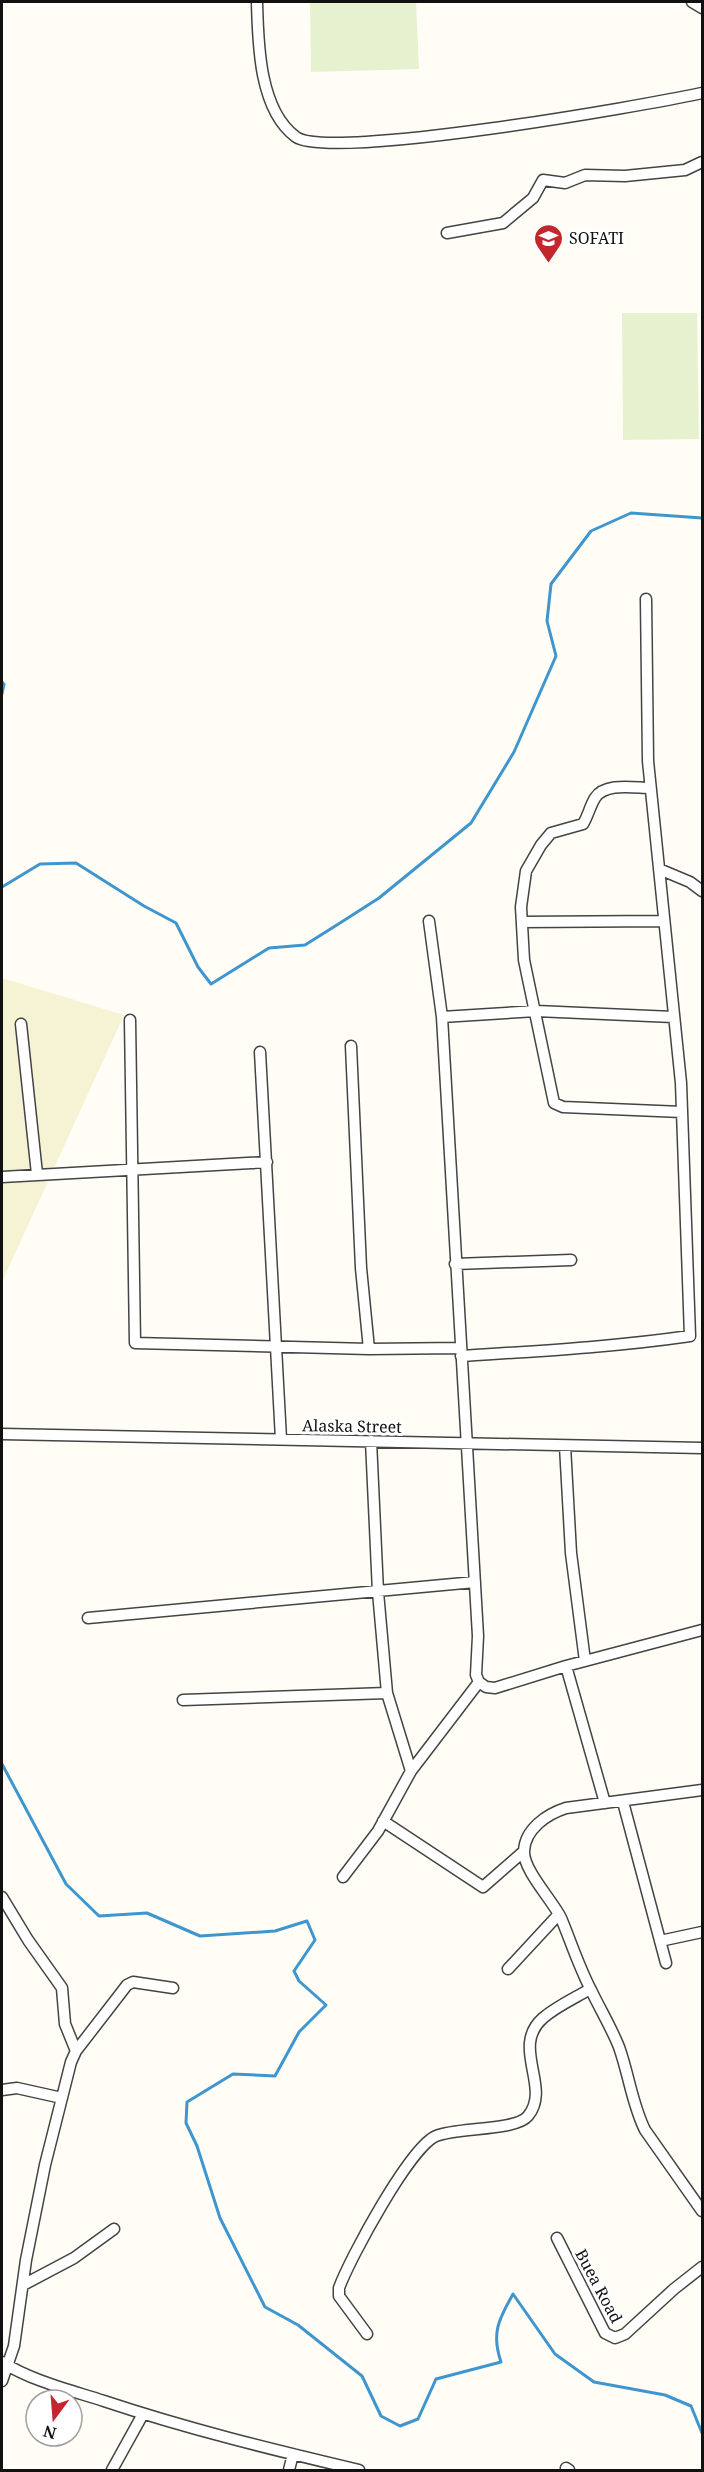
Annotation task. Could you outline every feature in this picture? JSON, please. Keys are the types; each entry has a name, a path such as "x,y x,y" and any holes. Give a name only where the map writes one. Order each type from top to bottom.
{"street":[{"path":"257,2 258,44 272,105 282,125 298,139 315,144 464,132 657,103 702,93"},
{"path":"692,2 702,8"},
{"path":"447,233 503,223 533,198 543,180 565,183 585,175 624,176 685,170 702,162"},
{"path":"646,599 650,788 682,1112 690,1336"},
{"path":"650,788 618,788 600,792 583,824 551,833 541,845 526,871 521,907 524,960 554,1103 558,1106 682,1112"},
{"path":"659,869 690,882 702,891"},
{"path":"429,921 442,1017 478,1636 476,1675 479,1682 486,1687 504,1687 566,1666 702,1630"},
{"path":"522,922 664,921"},
{"path":"442,1017 536,1011 673,1017"},
{"path":"130,1020 135,1343 531,1353 690,1336 702,1337"},
{"path":"21,1024 38,1174"},
{"path":"351,1046 361,1269 369,1349"},
{"path":"260,1052 281,1439"},
{"path":"2,1177 267,1162"},
{"path":"455,1264 571,1260"},
{"name":"Alaska Street","path":"2,1434 702,1448"},
{"path":"371,1441 378,1592 387,1693 411,1771"},
{"path":"565,1446 571,1553 585,1662"},
{"path":"88,1618 475,1582"},
{"path":"566,1666 605,1803"},
{"path":"343,1877 383,1821 411,1771 479,1682"},
{"path":"183,1700 387,1693"},
{"path":"383,1821 483,1887 524,1852 532,1831 544,1817 566,1808 702,1790"},
{"path":"623,1802 666,1963"},
{"path":"524,1852 526,1862 559,1914 590,1989 620,2051 641,2123 702,2211"},
{"path":"2,1897 28,1940 62,1988 65,2024 76,2051"},
{"path":"508,1969 559,1914"},
{"path":"660,1941 702,1932"},
{"path":"2,2381 4,2364 16,2337 45,2165 76,2051 126,1985 133,1982 173,1988"},
{"path":"367,2334 339,2296 339,2288 370,2224 426,2141 451,2132 513,2124 526,2119 537,2099 528,2053 535,2028 543,2018 590,1989"},
{"path":"2,2090 17,2088 62,2098"},
{"path":"23,2285 74,2258 114,2229"},
{"name":"Buea Road","path":"557,2238 605,2333 615,2338 626,2334 674,2289 702,2267"},
{"path":"4,2364 47,2383 143,2414 359,2470"},
{"path":"112,2470 143,2414"},
{"path":"289,2470 293,2454"}],"shaded area":[{"path":"2,978 124,1015 2,1282"}],"green space":[{"path":"310,2 416,2 419,69 311,72"},
{"path":"622,313 697,313 699,439 623,440"}],"waterway":[{"path":"2,887 40,864 76,863 144,906 176,923 198,967 211,984 269,948 305,945 379,898 471,823 514,752 556,656 547,621 551,584 591,531 631,513 702,518"},
{"path":"2,682 4,684 2,694"},
{"path":"2,1764 66,1884 99,1916 147,1913 200,1936 275,1931 307,1921 315,1940 294,1971 299,1981 326,2005 299,2032 275,2076 233,2074 187,2102 186,2123 197,2146 220,2218 265,2307 298,2325 362,2376 381,2416 400,2426 418,2419 436,2379 501,2362 497,2343 498,2327 513,2294 555,2354 594,2382 665,2395 691,2406 702,2433"}],"place":[{"name":"SOFATI","path":"548,264"}]}
